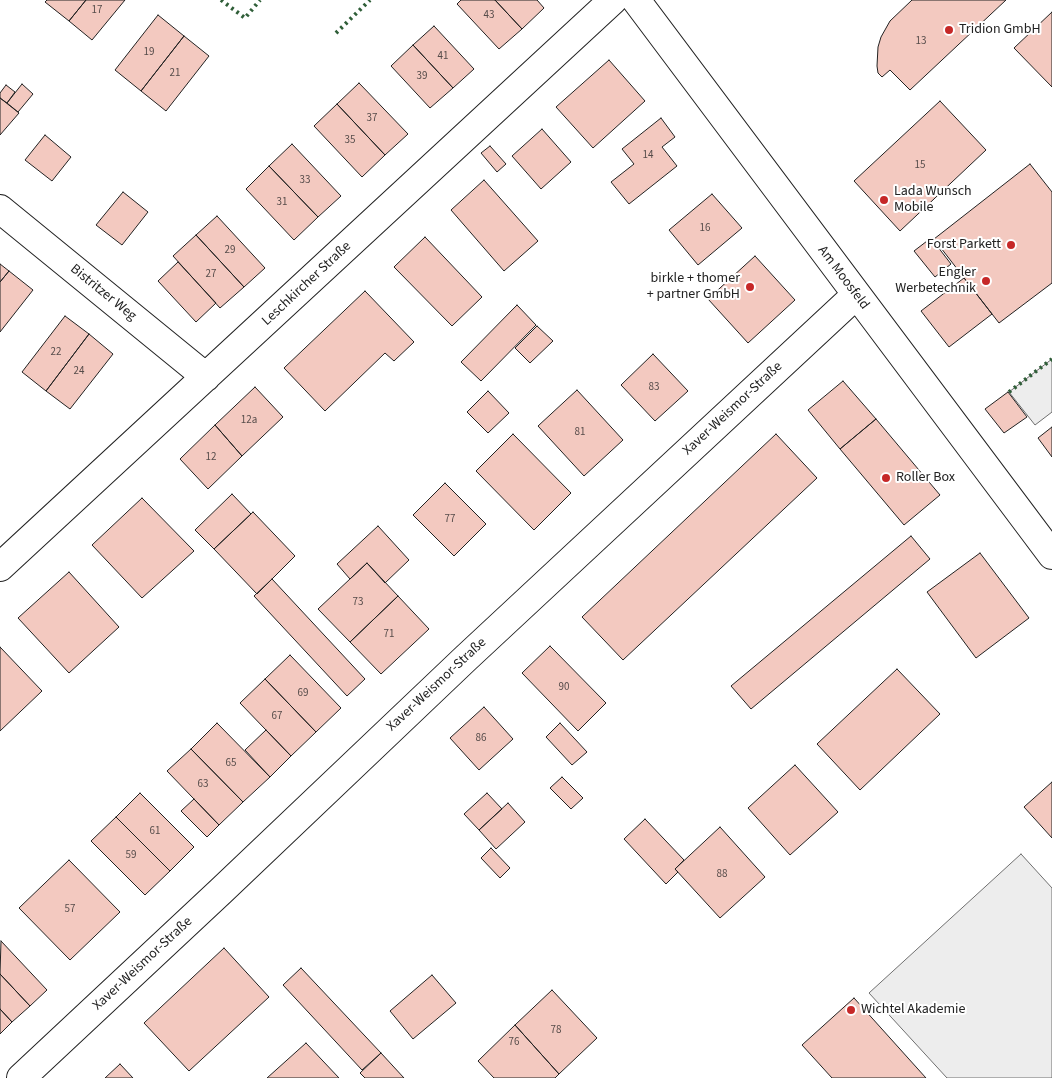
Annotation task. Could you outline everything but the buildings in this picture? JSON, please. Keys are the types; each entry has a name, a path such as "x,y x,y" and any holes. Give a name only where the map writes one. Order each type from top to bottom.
{"street":[{"name":"Leschkircher Straße","path":"0,567 614,0"},
{"name":"Am Moosfeld","path":"636,0 1052,555"},
{"name":"Bistritzer Weg","path":"0,209 206,377"},
{"name":"Xaver-Weismor-Straße","path":"21,1078 214,898 466,658 856,295"}],"shaded area":[{"path":"1052,359 1052,412 1035,425 1009,392"},
{"path":"1021,854 1052,888 1052,1078 947,1078 869,993"}],"hedge":[{"path":"221,0 245,18 260,0"},
{"path":"336,33 370,0"},
{"path":"1009,392 1052,359"}],"place":[{"name":"Tridion GmbH","path":"949,30"},
{"name":"Lada Wunsch Mobile","path":"884,200"},
{"name":"Forst Parkett","path":"1011,245"},
{"name":"Engler Werbetechnik","path":"986,281"},
{"name":"birkle + thomer + partner GmbH","path":"750,287"},
{"name":"Roller Box","path":"886,478"},
{"name":"Wichtel Akademie","path":"851,1010"}]}
